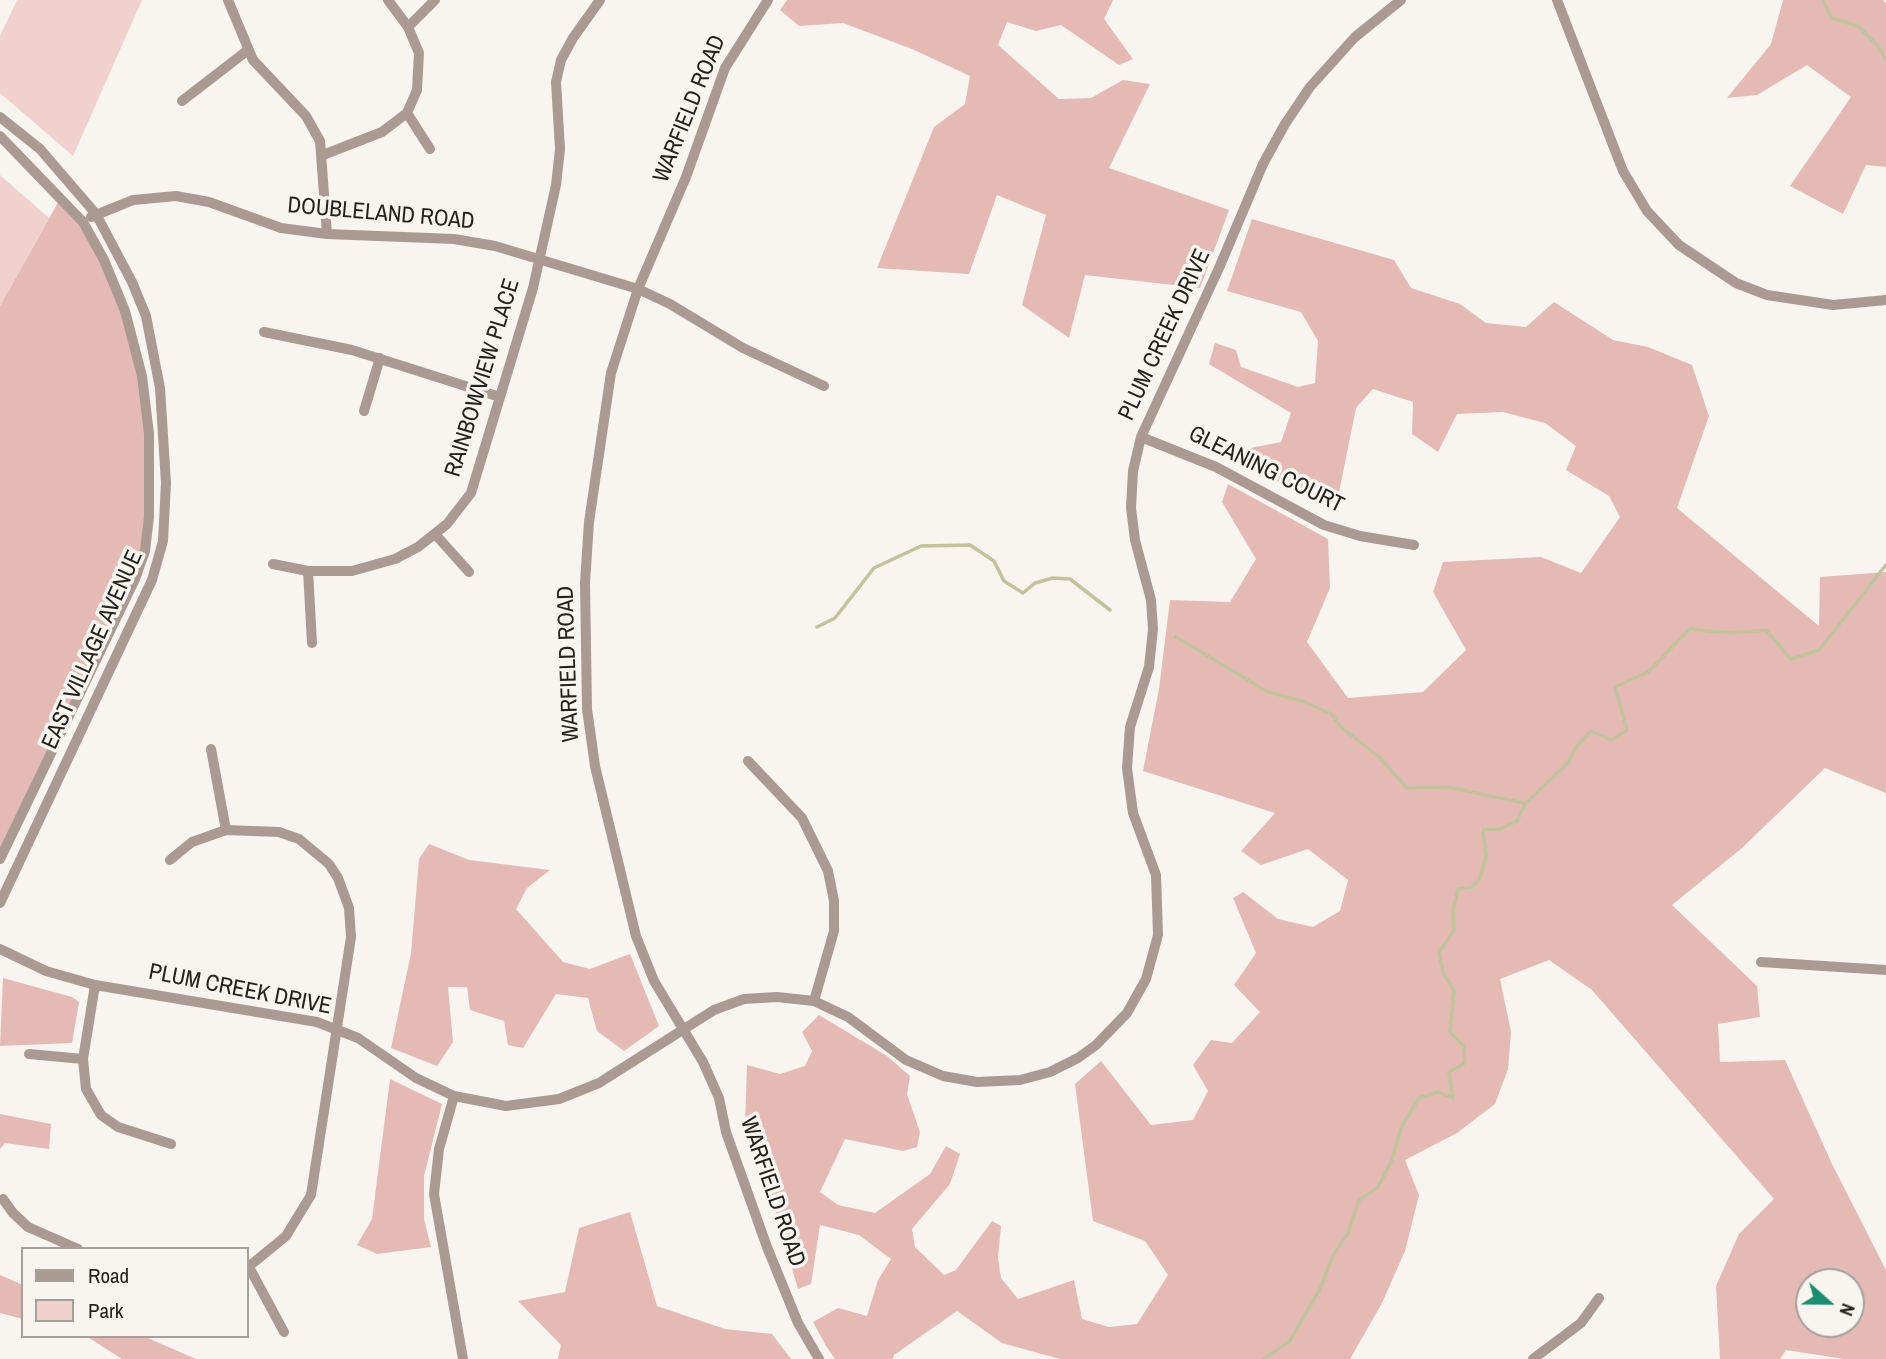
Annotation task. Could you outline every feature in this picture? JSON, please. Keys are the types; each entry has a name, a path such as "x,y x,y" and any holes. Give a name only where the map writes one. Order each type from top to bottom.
{"street":[{"path":"228,0 253,60 306,116 320,141 327,234"},
{"path":"323,155 382,132 407,113 417,90 421,70 419,53 408,27 388,0"},
{"path":"408,27 435,0"},
{"name":"RAINBOWVIEW PLACE","path":"273,564 308,571 367,568 418,547 447,524 471,493 539,258 556,185 560,149 556,82 562,60 573,38 600,0"},
{"name":"WARFIELD ROAD","path":"768,0 725,68 686,177 638,289 611,373 589,522 585,583 587,709 595,766 636,936 654,981 719,1098 726,1132 767,1247 798,1323 818,1359"},
{"name":"PLUM CREEK DRIVE","path":"0,949 46,971 95,985 317,1022 358,1038 416,1078 454,1096 506,1106 559,1099 599,1083 714,1010 744,999 777,997 814,1001 848,1017 905,1060 943,1076 977,1082 1020,1080 1049,1072 1078,1059 1096,1045 1127,1013 1146,979 1158,935 1160,914 1156,875 1133,813 1126,768 1130,727 1149,667 1153,629 1151,600 1135,540 1131,508 1132,471 1141,437 1219,268 1263,164 1284,124 1310,87 1355,37 1401,0"},
{"path":"1558,0 1623,171 1647,211 1679,245 1736,283 1767,295 1833,305 1886,300"},
{"path":"182,101 248,50"},
{"path":"407,113 430,149"},
{"name":"EAST VILLAGE AVENUE","path":"0,117 40,149 96,214 132,282 146,316 160,388 163,424 163,541 152,580 0,903"},
{"name":"EAST VILLAGE AVENUE","path":"0,136 83,222 104,260 125,311 142,376 149,434 149,517 145,551 135,579 0,859"},
{"name":"DOUBLELAND ROAD","path":"83,222 96,214 134,200 176,196 209,202 281,228 327,234 454,239 539,258 638,289 670,304 743,348 824,386"},
{"path":"264,332 380,358 500,397"},
{"path":"364,411 380,358"},
{"name":"GLEANING COURT","path":"1141,437 1216,467 1324,525 1360,536 1414,545"},
{"path":"435,534 469,572"},
{"path":"308,571 312,643"},
{"path":"211,749 226,830"},
{"path":"748,761 802,818 818,844 828,871 834,901 834,931 814,1001"},
{"path":"170,860 192,842 226,830 263,829 299,839 329,864 338,877 349,908 351,937 311,1195 286,1236 248,1268 284,1332"},
{"path":"1761,961 1886,970"},
{"path":"95,985 83,1059 86,1089 101,1115 129,1132 172,1144"},
{"path":"29,1054 83,1059"},
{"path":"454,1096 439,1149 434,1195 463,1359"},
{"path":"4,1199 13,1213 28,1227 73,1247"},
{"path":"1533,1359 1581,1322 1599,1298"}],"green space":[{"path":"17,0 142,0 73,156 0,93 0,36"},
{"path":"0,175 49,218 0,306"}],"shaded area":[{"path":"787,0 1113,0 1104,19 1133,59 1119,65 1061,25 1036,31 1007,22 998,45 1059,99 1091,98 1123,80 1150,84 1109,168 1229,210 1200,288 1085,275 1069,338 1022,305 1046,215 997,195 969,274 877,268 934,127 965,104 970,76 912,49 843,23 799,26 780,10"},
{"path":"1783,0 1883,0 1886,3 1886,167 1866,165 1843,214 1790,186 1851,97 1807,65 1757,95 1727,98 1771,44"},
{"path":"61,197 83,222 125,311 149,434 145,551 0,859 0,306"},
{"path":"1252,219 1394,260 1411,288 1460,304 1486,323 1526,327 1554,302 1613,340 1648,347 1692,365 1709,416 1677,508 1819,626 1820,577 1886,572 1886,793 1825,768 1742,848 1672,905 1757,986 1760,1017 1718,1024 1720,1062 1785,1060 1832,1164 1886,1270 1886,1359 1844,1359 1786,1350 1780,1359 1720,1359 1716,1286 1739,1234 1774,1199 1592,990 1549,960 1500,979 1511,1032 1508,1069 1495,1104 1457,1133 1405,1160 1419,1195 1405,1251 1382,1303 1350,1359 1060,1359 1002,1343 957,1311 894,1355 893,1359 835,1359 826,1346 813,1322 838,1308 867,1316 878,1280 891,1259 859,1235 820,1225 811,1284 798,1289 760,1159 745,1126 747,1065 780,1074 805,1066 812,1051 802,1032 819,1015 887,1056 910,1076 907,1094 920,1132 917,1147 903,1151 845,1139 820,1192 838,1205 875,1213 930,1174 946,1146 960,1154 950,1184 912,1229 915,1247 944,1275 956,1270 992,1221 1001,1226 998,1258 1001,1278 1018,1299 1074,1280 1082,1319 1109,1327 1137,1324 1168,1275 1145,1241 1093,1221 1075,1084 1101,1061 1151,1125 1193,1120 1208,1091 1193,1065 1211,1040 1232,1043 1260,1012 1234,985 1256,953 1233,898 1243,892 1278,919 1313,927 1340,911 1348,880 1308,849 1261,865 1241,851 1275,813 1143,771 1159,689 1170,600 1230,602 1256,559 1222,502 1228,484 1328,539 1330,588 1307,642 1348,698 1423,692 1466,650 1433,592 1443,562 1541,557 1581,573 1620,517 1609,496 1566,470 1576,446 1545,423 1503,412 1457,414 1438,452 1412,434 1413,402 1373,389 1356,408 1335,512 1234,457 1235,451 1281,442 1291,413 1209,364 1215,343 1236,350 1241,367 1298,387 1315,383 1318,341 1301,312 1227,291"},
{"path":"429,844 469,860 550,870 527,888 516,909 563,962 590,969 630,954 659,1026 624,1051 597,1031 588,998 556,994 523,1048 508,1045 504,1021 470,1010 467,987 448,987 453,1042 437,1066 391,1048 411,953 419,859"},
{"path":"3,978 72,997 79,1002 72,1043 0,1046"},
{"path":"390,1079 442,1104 424,1176 424,1219 431,1247 377,1254 357,1245 372,1219"},
{"path":"0,1114 51,1124 49,1149 5,1143 0,1149"},
{"path":"630,1212 657,1306 725,1329 772,1334 791,1359 558,1359 561,1345 518,1301 565,1292 579,1228"},
{"path":"0,1275 21,1284 21,1318 0,1313"},
{"path":"89,1338 148,1338 196,1359 122,1359"}],"waterway":[{"path":"1823,0 1831,18 1858,26 1877,45 1886,59"},
{"path":"817,627 835,618 874,568 921,546 970,545 994,561 1004,581 1023,593 1035,583 1053,578 1070,579 1110,610"},
{"path":"1263,1359 1289,1342 1320,1289 1333,1255 1348,1233 1359,1200 1378,1187 1392,1160 1401,1128 1419,1098 1438,1092 1453,1098 1449,1072 1465,1063 1464,1046 1450,1032 1454,991 1443,972 1439,952 1454,930 1453,910 1458,889 1472,887 1480,878 1486,856 1483,830 1500,829 1517,821 1525,804 1569,762 1576,747 1591,731 1611,740 1627,730 1615,687 1648,672 1690,629 1728,633 1766,630 1791,659 1819,650 1886,565"},
{"path":"1176,637 1268,692 1303,701 1331,714 1341,727 1379,757 1407,788 1448,787 1524,803"}]}
